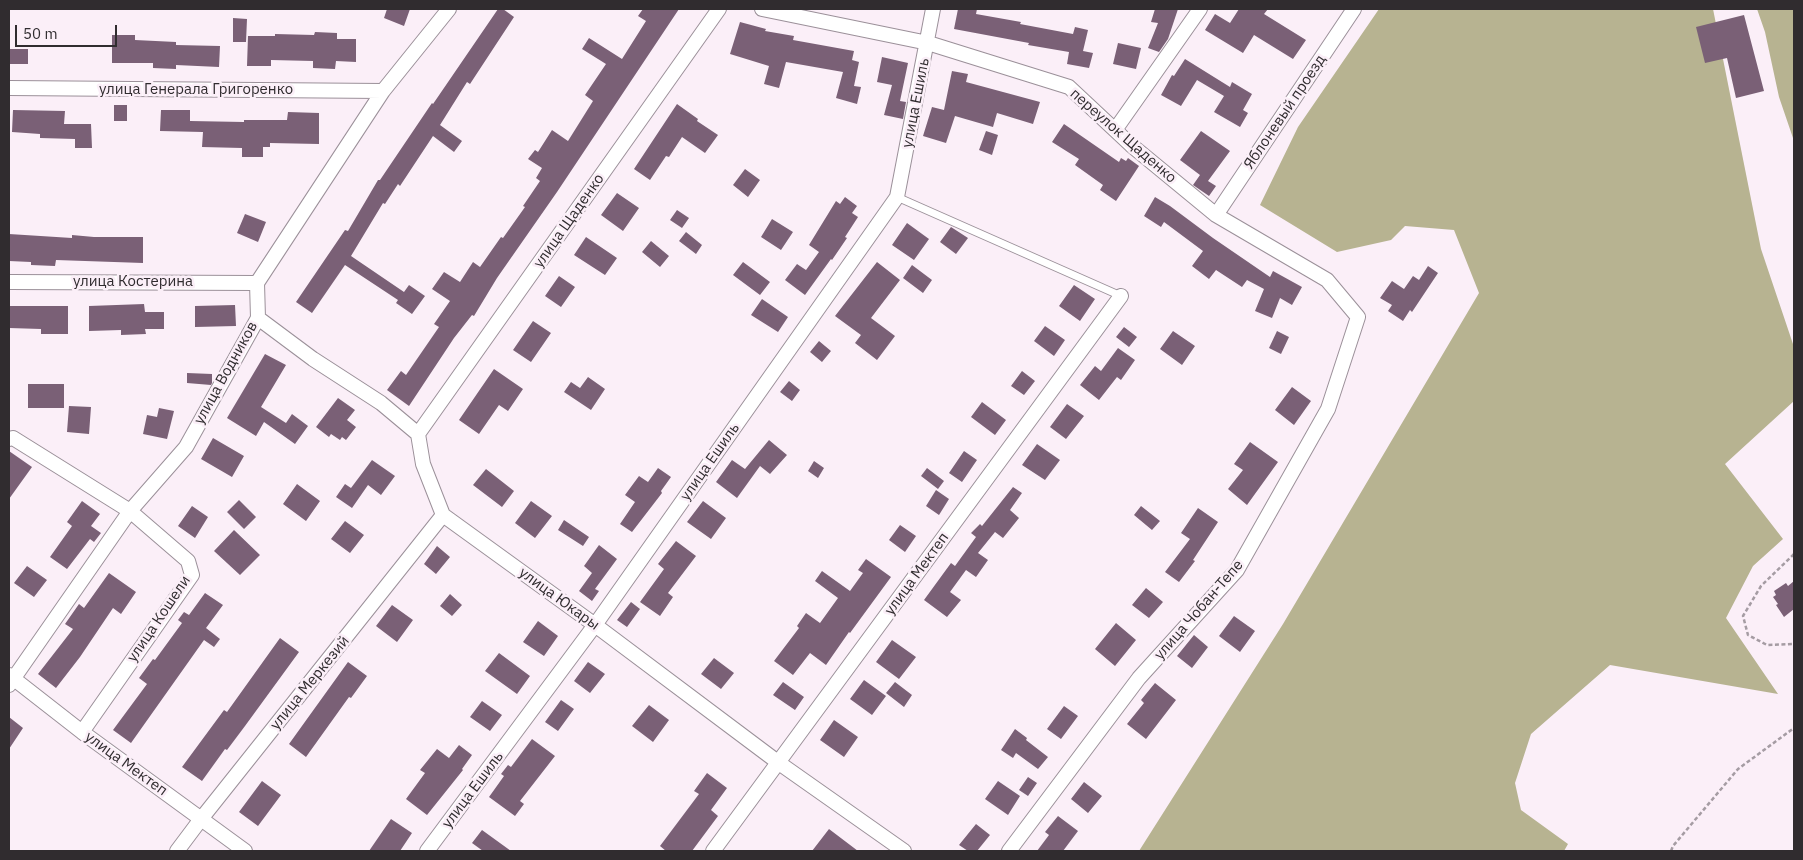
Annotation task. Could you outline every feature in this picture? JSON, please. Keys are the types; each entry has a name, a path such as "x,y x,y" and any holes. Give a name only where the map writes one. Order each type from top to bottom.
{"street":[{"path":"257,283 383,91 449,9"},
{"name":"улица Щаденко","path":"418,434 719,9"},
{"name":"переулок Щаденко","path":"762,9 928,43 1069,87 1131,145 1216,215 1327,280 1358,317"},
{"name":"улица Ешиль","path":"427,851 595,625 897,197 934,9"},
{"path":"1115,130 1200,9"},
{"name":"Яблоневый проезд","path":"1216,215 1354,9"},
{"name":"улица Генерала Григоренко","path":"9,88 383,91"},
{"name":"улица Костерина","path":"9,282 257,283"},
{"name":"улица Водников","path":"10,680 130,511 186,447 258,318 257,283"},
{"name":"улица Мектеп","path":"713,851 1120,296"},
{"name":"улица Чобан-Тепе","path":"1009,851 1140,678 1237,570 1328,409 1358,317"},
{"path":"258,318 314,359 381,403 418,434 423,464 444,515"},
{"name":"улица Кошели","path":"9,439 13,438 130,511 188,561 192,575 82,732"},
{"name":"улица Юкары","path":"444,515 595,625 778,763 904,851"},
{"name":"улица Меркезий","path":"177,851 444,515"},
{"name":"улица Мектеп","path":"10,680 245,851"}],"lane":[{"path":"897,197 1120,296"}],"path":[{"path":"1794,554 1761,586 1743,616 1748,635 1767,645 1794,644"},
{"path":"1671,851 1673,846 1738,769 1794,728"}],"shaded area":[{"path":"1379,9 1713,9 1761,249 1794,347 1794,401 1725,464 1783,539 1753,566 1726,618 1778,694 1610,665 1531,734 1515,783 1521,810 1568,844 1564,851 1139,851 1283,624 1479,293 1454,230 1405,226 1391,240 1337,252 1260,205 1298,127"},
{"path":"1757,9 1794,9 1794,141 1779,97 1765,32"}],"building":[{"path":"387,9 410,9 404,26 384,18"},
{"path":"498,9 503,9 514,17 470,84 467,82 440,125 462,141 454,152 433,136 400,186 398,184 385,204 383,203 351,256 404,292 409,285 425,296 412,314 396,303 398,300 345,265 312,313 296,302 345,230 348,231 378,180 380,180"},
{"path":"643,9 679,9 557,192 497,278 474,316 472,315 454,338 409,406 387,390 401,371 406,375 439,327 434,324 450,301 432,289 444,272 460,282 473,262 480,267 501,237 503,238 525,207 523,206 540,181 536,178 542,168 528,159 535,150 538,152 552,130 568,141 593,101 585,95 606,64 582,49 589,38 622,59 646,21 638,16"},
{"path":"958,9 977,9 976,14 1073,34 1075,27 1088,30 1083,51 1093,53 1089,68 1067,64 1069,52 954,29"},
{"path":"1155,9 1178,9 1168,39 1159,52 1148,48 1158,23 1151,22"},
{"path":"1239,9 1268,9 1264,14 1306,40 1293,59 1254,35 1243,53 1205,30 1215,14 1230,23"},
{"path":"1744,15 1764,91 1736,98 1727,58 1705,63 1696,27"},
{"path":"233,18 247,19 246,42 233,42"},
{"path":"740,22 766,29 765,31 794,36 793,40 854,51 852,60 859,62 854,86 861,87 857,104 836,98 843,72 786,62 779,88 764,84 769,66 730,54"},
{"path":"315,32 337,33 337,39 356,39 356,62 336,61 335,69 313,68 313,61 271,60 271,66 247,66 248,36 275,36 275,34 314,35"},
{"path":"112,35 135,35 135,40 176,42 176,45 220,46 219,67 176,65 176,69 153,68 153,63 112,63"},
{"path":"1118,43 1141,48 1136,69 1113,64"},
{"path":"9,49 28,49 28,64 9,64"},
{"path":"882,57 908,63 900,101 906,102 903,119 884,115 892,85 877,82"},
{"path":"1185,59 1230,87 1232,82 1252,94 1243,110 1248,113 1240,127 1214,112 1224,96 1197,80 1181,106 1161,95 1172,75 1174,76"},
{"path":"952,71 968,74 966,82 1040,102 1033,124 997,113 993,127 955,116 946,143 923,136 932,107 944,110"},
{"path":"677,104 718,135 705,153 682,137 669,157 666,156 650,180 634,169"},
{"path":"114,105 127,105 127,121 114,121"},
{"path":"13,110 65,111 64,124 91,124 92,148 75,148 75,139 40,138 40,134 12,132"},
{"path":"161,110 190,110 190,121 244,122 244,120 287,120 288,112 319,113 319,144 270,143 270,147 263,147 263,157 242,157 242,148 202,147 203,132 160,131"},
{"path":"1064,124 1119,162 1121,158 1126,161 1128,158 1139,166 1116,201 1100,190 1103,185 1075,165 1079,159 1052,142"},
{"path":"986,131 998,135 992,155 979,150"},
{"path":"1201,131 1230,151 1208,181 1216,186 1209,196 1193,185 1200,175 1180,160"},
{"path":"745,169 760,180 748,197 733,185"},
{"path":"617,193 639,208 623,231 601,215"},
{"path":"845,197 857,206 852,213 858,217 845,237 847,238 805,295 785,280 797,264 806,270 819,252 809,245 836,201 840,204"},
{"path":"1155,197 1270,277 1273,271 1302,287 1292,305 1280,298 1272,318 1255,311 1264,289 1247,280 1242,287 1216,270 1209,279 1192,266 1203,251 1164,222 1161,227 1144,216"},
{"path":"677,210 689,218 682,228 670,220"},
{"path":"245,214 266,222 258,242 237,233"},
{"path":"772,219 793,232 781,250 761,237"},
{"path":"907,223 929,239 914,260 892,245"},
{"path":"951,227 968,238 956,254 940,242"},
{"path":"686,232 702,245 696,254 679,241"},
{"path":"9,234 72,238 72,235 143,237 143,263 56,260 55,266 31,265 31,262 9,261"},
{"path":"586,237 617,258 605,275 574,255"},
{"path":"651,241 669,256 660,267 642,252"},
{"path":"743,262 770,282 760,295 733,275"},
{"path":"877,262 900,280 871,318 895,336 877,360 855,343 861,335 835,316"},
{"path":"912,265 932,280 923,293 903,278"},
{"path":"1428,266 1438,273 1412,312 1410,310 1403,321 1388,311 1392,305 1380,298 1392,281 1404,289 1413,276 1419,280"},
{"path":"559,276 575,287 561,307 545,296"},
{"path":"1074,285 1095,299 1080,321 1059,306"},
{"path":"762,299 788,317 778,332 751,315"},
{"path":"144,304 145,312 164,312 164,329 145,329 146,334 121,335 121,330 89,331 89,306"},
{"path":"235,305 236,326 195,327 195,306"},
{"path":"9,306 68,306 68,334 41,334 41,329 9,328"},
{"path":"533,321 551,333 531,362 513,350"},
{"path":"1045,326 1065,340 1054,356 1034,341"},
{"path":"1124,327 1137,337 1129,347 1116,337"},
{"path":"1173,331 1195,346 1182,365 1160,349"},
{"path":"1277,331 1289,337 1281,354 1269,348"},
{"path":"819,341 831,351 822,362 810,352"},
{"path":"1118,348 1135,360 1121,380 1117,377 1099,400 1080,385 1095,366 1101,371"},
{"path":"265,354 286,365 261,407 286,423 292,414 308,426 295,444 264,422 256,436 227,418"},
{"path":"494,369 523,389 508,411 499,405 479,434 459,420"},
{"path":"1022,371 1035,381 1024,395 1011,386"},
{"path":"187,373 212,374 212,383 211,385 187,383"},
{"path":"588,377 605,389 591,410 564,392 571,382 580,388"},
{"path":"789,381 800,390 792,401 780,392"},
{"path":"28,384 64,384 64,408 28,408"},
{"path":"1292,387 1311,401 1294,425 1275,410"},
{"path":"338,398 355,410 347,420 356,427 346,440 342,437 340,440 331,434 329,437 316,427"},
{"path":"982,402 1006,420 995,435 971,417"},
{"path":"1067,404 1084,416 1066,439 1050,427"},
{"path":"69,406 91,407 89,434 67,432"},
{"path":"159,408 174,411 167,439 143,434 147,415 157,417"},
{"path":"213,438 244,456 232,477 201,459"},
{"path":"769,440 787,455 770,474 760,466 737,498 716,482 732,460 745,469"},
{"path":"1250,442 1278,462 1247,505 1228,489 1243,470 1234,464"},
{"path":"1037,444 1060,460 1045,480 1022,465"},
{"path":"9,451 32,467 9,499"},
{"path":"964,451 977,460 962,482 949,473"},
{"path":"372,460 395,476 381,495 368,485 352,508 336,497 345,484 351,488"},
{"path":"814,461 824,468 818,478 808,471"},
{"path":"658,468 671,477 661,491 662,493 632,532 620,524 635,502 625,495 639,476 648,482"},
{"path":"927,468 944,481 938,489 921,476"},
{"path":"486,469 514,491 502,507 473,485"},
{"path":"297,484 320,501 306,521 283,504"},
{"path":"1013,487 1022,493 1010,510 1019,518 1003,538 995,532 978,553 988,560 976,577 966,570 950,592 961,600 947,617 924,600 951,563 955,566 976,537 971,533 980,524 982,526"},
{"path":"936,490 949,499 939,515 926,506"},
{"path":"239,500 256,517 244,529 227,512"},
{"path":"82,501 100,514 91,526 101,533 94,542 90,539 67,569 50,557 72,526 67,522"},
{"path":"531,501 552,516 535,538 515,523"},
{"path":"703,501 726,518 711,539 687,522"},
{"path":"192,506 208,517 195,538 178,526"},
{"path":"1141,506 1160,521 1152,530 1134,515"},
{"path":"1198,508 1218,522 1193,560 1195,561 1179,582 1165,572 1190,539 1181,533"},
{"path":"564,520 589,537 583,546 558,530"},
{"path":"345,521 364,535 350,553 331,539"},
{"path":"900,525 916,536 905,552 889,540"},
{"path":"234,530 260,555 240,575 214,551"},
{"path":"676,541 696,556 668,593 673,597 660,616 640,602 664,569 658,564"},
{"path":"599,545 617,559 595,589 599,591 592,601 579,591 592,573 584,566"},
{"path":"437,546 450,557 436,574 424,564"},
{"path":"866,559 891,577 826,665 810,653 793,675 774,661 799,628 797,626 806,613 820,623 838,598 815,581 822,571 850,591 863,573 858,570"},
{"path":"27,566 47,580 34,597 14,583"},
{"path":"109,573 136,592 121,614 113,608 80,657 56,688 38,674 73,629 65,624 79,604 84,608"},
{"path":"1794,581 1794,609 1784,617 1776,605 1778,604 1773,597 1776,595 1774,591 1786,583 1788,586"},
{"path":"1146,588 1163,602 1149,618 1132,605"},
{"path":"205,593 223,605 206,628 220,639 214,647 204,640 131,743 113,730 147,684 139,678 153,659 155,660 182,623 178,620 184,612 189,615"},
{"path":"450,594 462,605 452,616 440,606"},
{"path":"631,602 640,609 627,627 617,620"},
{"path":"392,605 413,620 397,642 376,626"},
{"path":"1234,616 1255,631 1240,652 1219,636"},
{"path":"538,621 558,636 544,656 523,642"},
{"path":"1116,623 1136,640 1115,666 1095,649"},
{"path":"1194,635 1208,647 1192,668 1177,656"},
{"path":"280,638 299,652 202,781 182,767 224,710 227,712"},
{"path":"892,640 916,657 899,679 876,662"},
{"path":"499,653 530,676 517,694 485,671"},
{"path":"714,658 734,673 721,689 701,674"},
{"path":"348,662 367,676 351,698 349,697 306,757 289,744"},
{"path":"588,662 605,674 590,693 574,681"},
{"path":"864,680 886,696 872,715 850,699"},
{"path":"783,682 804,697 795,710 773,695"},
{"path":"895,682 912,695 904,707 886,693"},
{"path":"1155,683 1176,700 1146,739 1127,724 1144,703 1141,700"},
{"path":"561,700 574,709 558,731 545,722"},
{"path":"482,701 502,715 490,731 470,717"},
{"path":"649,705 669,720 653,742 632,726"},
{"path":"1064,706 1078,716 1061,739 1047,729"},
{"path":"9,717 23,728 9,749"},
{"path":"834,720 858,737 844,757 820,740"},
{"path":"1015,729 1048,757 1038,769 1016,753 1013,758 1001,750"},
{"path":"532,739 555,756 520,801 524,804 515,816 489,797 504,776 501,774 508,765 511,767"},
{"path":"459,745 472,755 463,770 427,815 406,799 425,773 420,770 437,749 449,758"},
{"path":"707,773 727,788 711,810 718,816 692,851 666,851 660,846 699,794 694,791"},
{"path":"1028,777 1037,783 1028,796 1019,790"},
{"path":"262,781 281,795 258,826 239,812"},
{"path":"998,781 1020,796 1008,815 985,799"},
{"path":"1084,782 1102,796 1088,813 1071,799"},
{"path":"1058,816 1078,831 1063,851 1037,851 1049,835 1045,832"},
{"path":"391,819 412,833 400,851 369,851"},
{"path":"976,824 990,835 977,851 968,851 959,845"},
{"path":"829,829 858,851 812,851"},
{"path":"482,830 511,851 483,851 472,843"}]}
